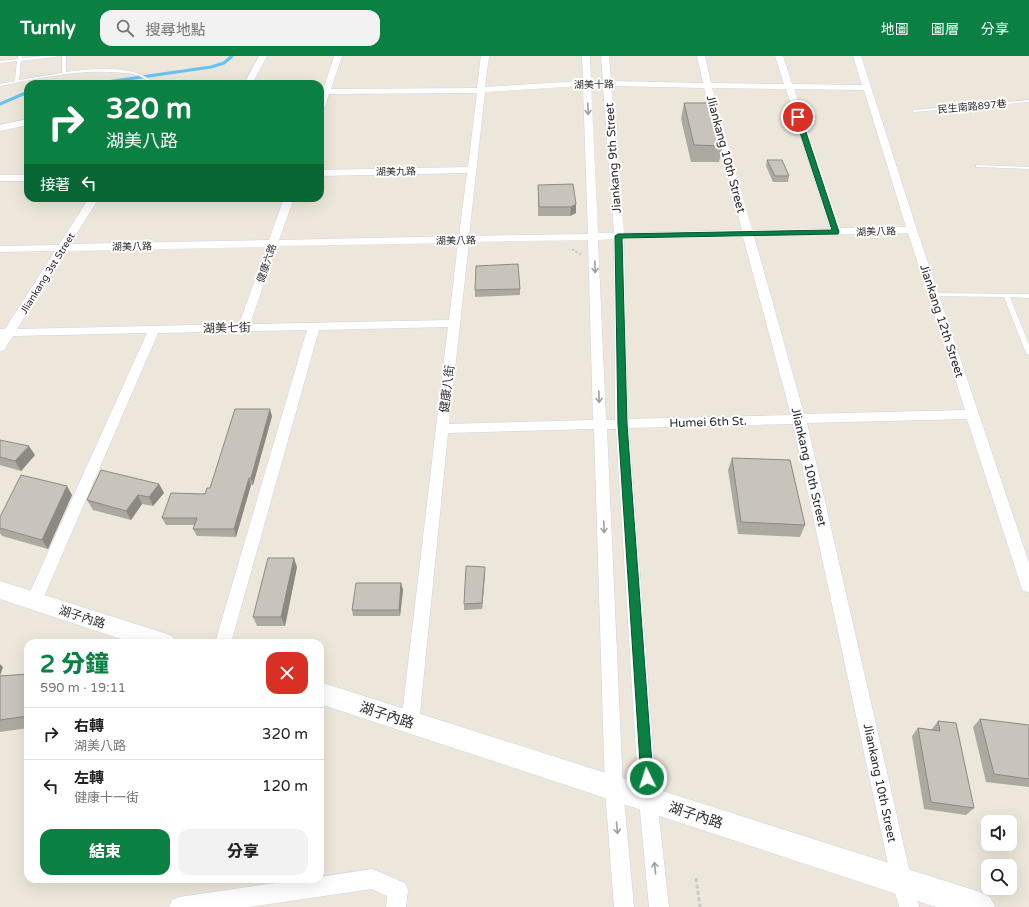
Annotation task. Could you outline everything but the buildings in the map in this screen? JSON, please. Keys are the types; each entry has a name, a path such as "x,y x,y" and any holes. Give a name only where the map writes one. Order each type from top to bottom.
{"street":[{"path":"250,80 263,56"},
{"path":"324,90 338,56"},
{"name":"健康八街","path":"410,722 454,323 486,56"},
{"path":"586,56 614,789 624,907"},
{"name":"Jiankang 9th Street","path":"605,56 618,236 622,424 648,800 660,907"},
{"name":"Jliankang 10th Street","path":"701,56 799,419 902,882 909,907"},
{"path":"779,56 788,88 836,232"},
{"name":"Jiankang 12th Street","path":"857,56 933,295 1029,586"},
{"name":"湖美十路","path":"324,92 482,90 587,83 788,88 868,88"},
{"path":"0,128 24,123"},
{"name":"湖美九路","path":"324,172 472,170"},
{"path":"0,178 24,178"},
{"name":"Jliankang 3st Street","path":"0,347 4,333 91,202"},
{"name":"健康六路","path":"243,328 288,202"},
{"name":"湖美八路","path":"0,249 912,230"},
{"name":"湖美七街","path":"4,333 454,323"},
{"path":"224,639 314,326"},
{"path":"34,601 154,330"},
{"name":"Humei 6th St.","path":"442,429 973,414"},
{"name":"湖子內路","path":"0,590 152,639"},
{"name":"湖子內路","path":"324,695 980,907"},
{"path":"179,907 372,879 397,898"}],"lane":[{"path":"0,62 20,58 55,56"},
{"path":"64,56 64,73"},
{"path":"17,82 20,58"},
{"path":"27,80 64,73 120,71 141,75 151,80"},
{"path":"0,85 24,81"},
{"name":"民生南路897巷","path":"914,111 1029,101"},
{"path":"978,166 1029,168"},
{"path":"933,295 1029,296"},
{"path":"1007,296 1029,353"}],"path":[{"path":"696,878 700,907"}],"waterway":[{"path":"121,80 211,67 224,63 232,56"},
{"path":"0,104 24,94"}],"route":[{"path":"647,778 622,424 618,236 836,232 798,117"}]}
